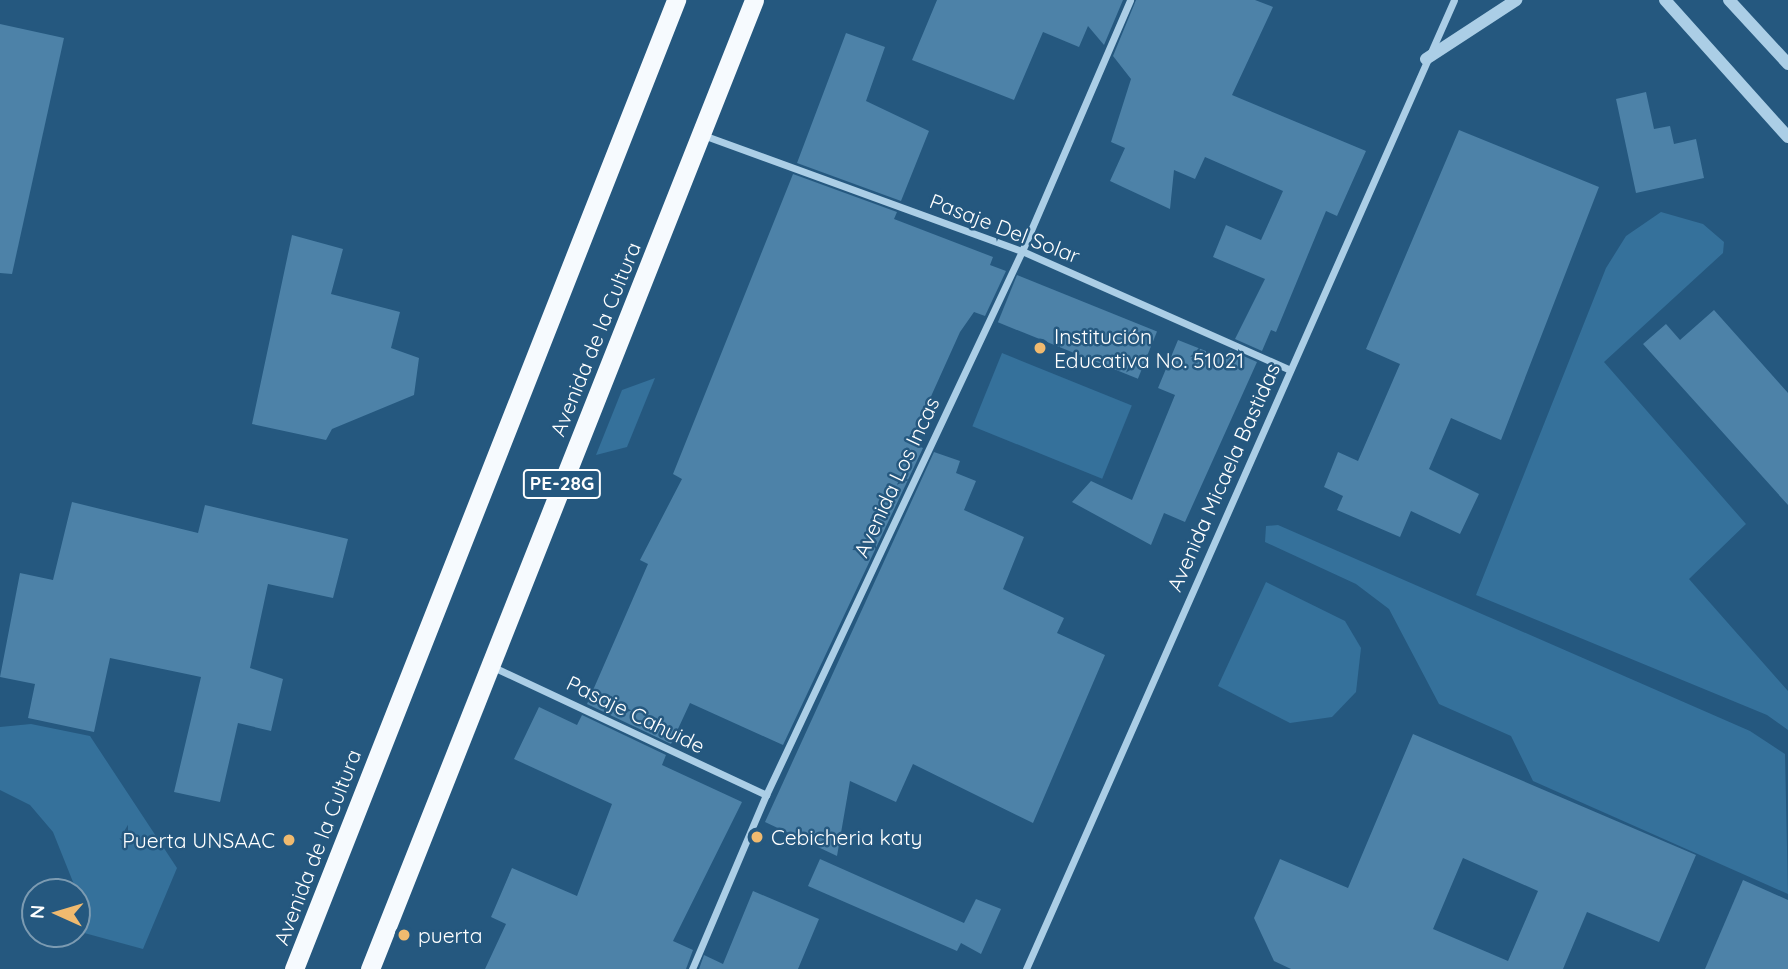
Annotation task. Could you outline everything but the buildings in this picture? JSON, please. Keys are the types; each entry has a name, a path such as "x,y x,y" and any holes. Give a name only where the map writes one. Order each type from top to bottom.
{"highway":[{"name":"Avenida de la Cultura","path":"294,969 676,0"},
{"name":"Avenida de la Cultura","path":"370,969 754,0"}],"street":[{"name":"Avenida Los Incas","path":"692,969 766,795 1022,251 1130,0"},
{"name":"Avenida Micaela Bastidas","path":"1026,969 1454,0"},
{"path":"1426,59 1516,0"},
{"path":"1665,0 1788,137"},
{"path":"1729,0 1788,64"},
{"name":"Pasaje Del Solar","path":"701,134 1022,251 1290,370"},
{"name":"Pasaje Cahuide","path":"490,666 766,795"}],"shaded area":[{"path":"1661,212 1703,224 1724,242 1723,253 1604,362 1746,524 1689,579 1788,691 1788,730 1767,715 1476,595 1606,268 1626,236"},
{"path":"1002,353 1132,405 1102,479 972,426"},
{"path":"655,378 627,447 596,455 622,390"},
{"path":"1278,525 1750,731 1785,754 1788,894 1533,781 1511,736 1439,704 1389,609 1356,584 1265,542 1266,526"},
{"path":"1266,582 1345,621 1361,648 1356,692 1332,717 1290,723 1218,686"},
{"path":"31,724 90,736 177,868 143,949 91,935 91,878 71,878 53,832 30,805 0,790 0,727"}],"place":[{"name":"Institución Educativa No. 51021","path":"1040,348"},
{"name":"Cebicheria katy","path":"757,837"},
{"name":"Puerta UNSAAC","path":"289,840"},
{"name":"puerta","path":"404,935"}]}
